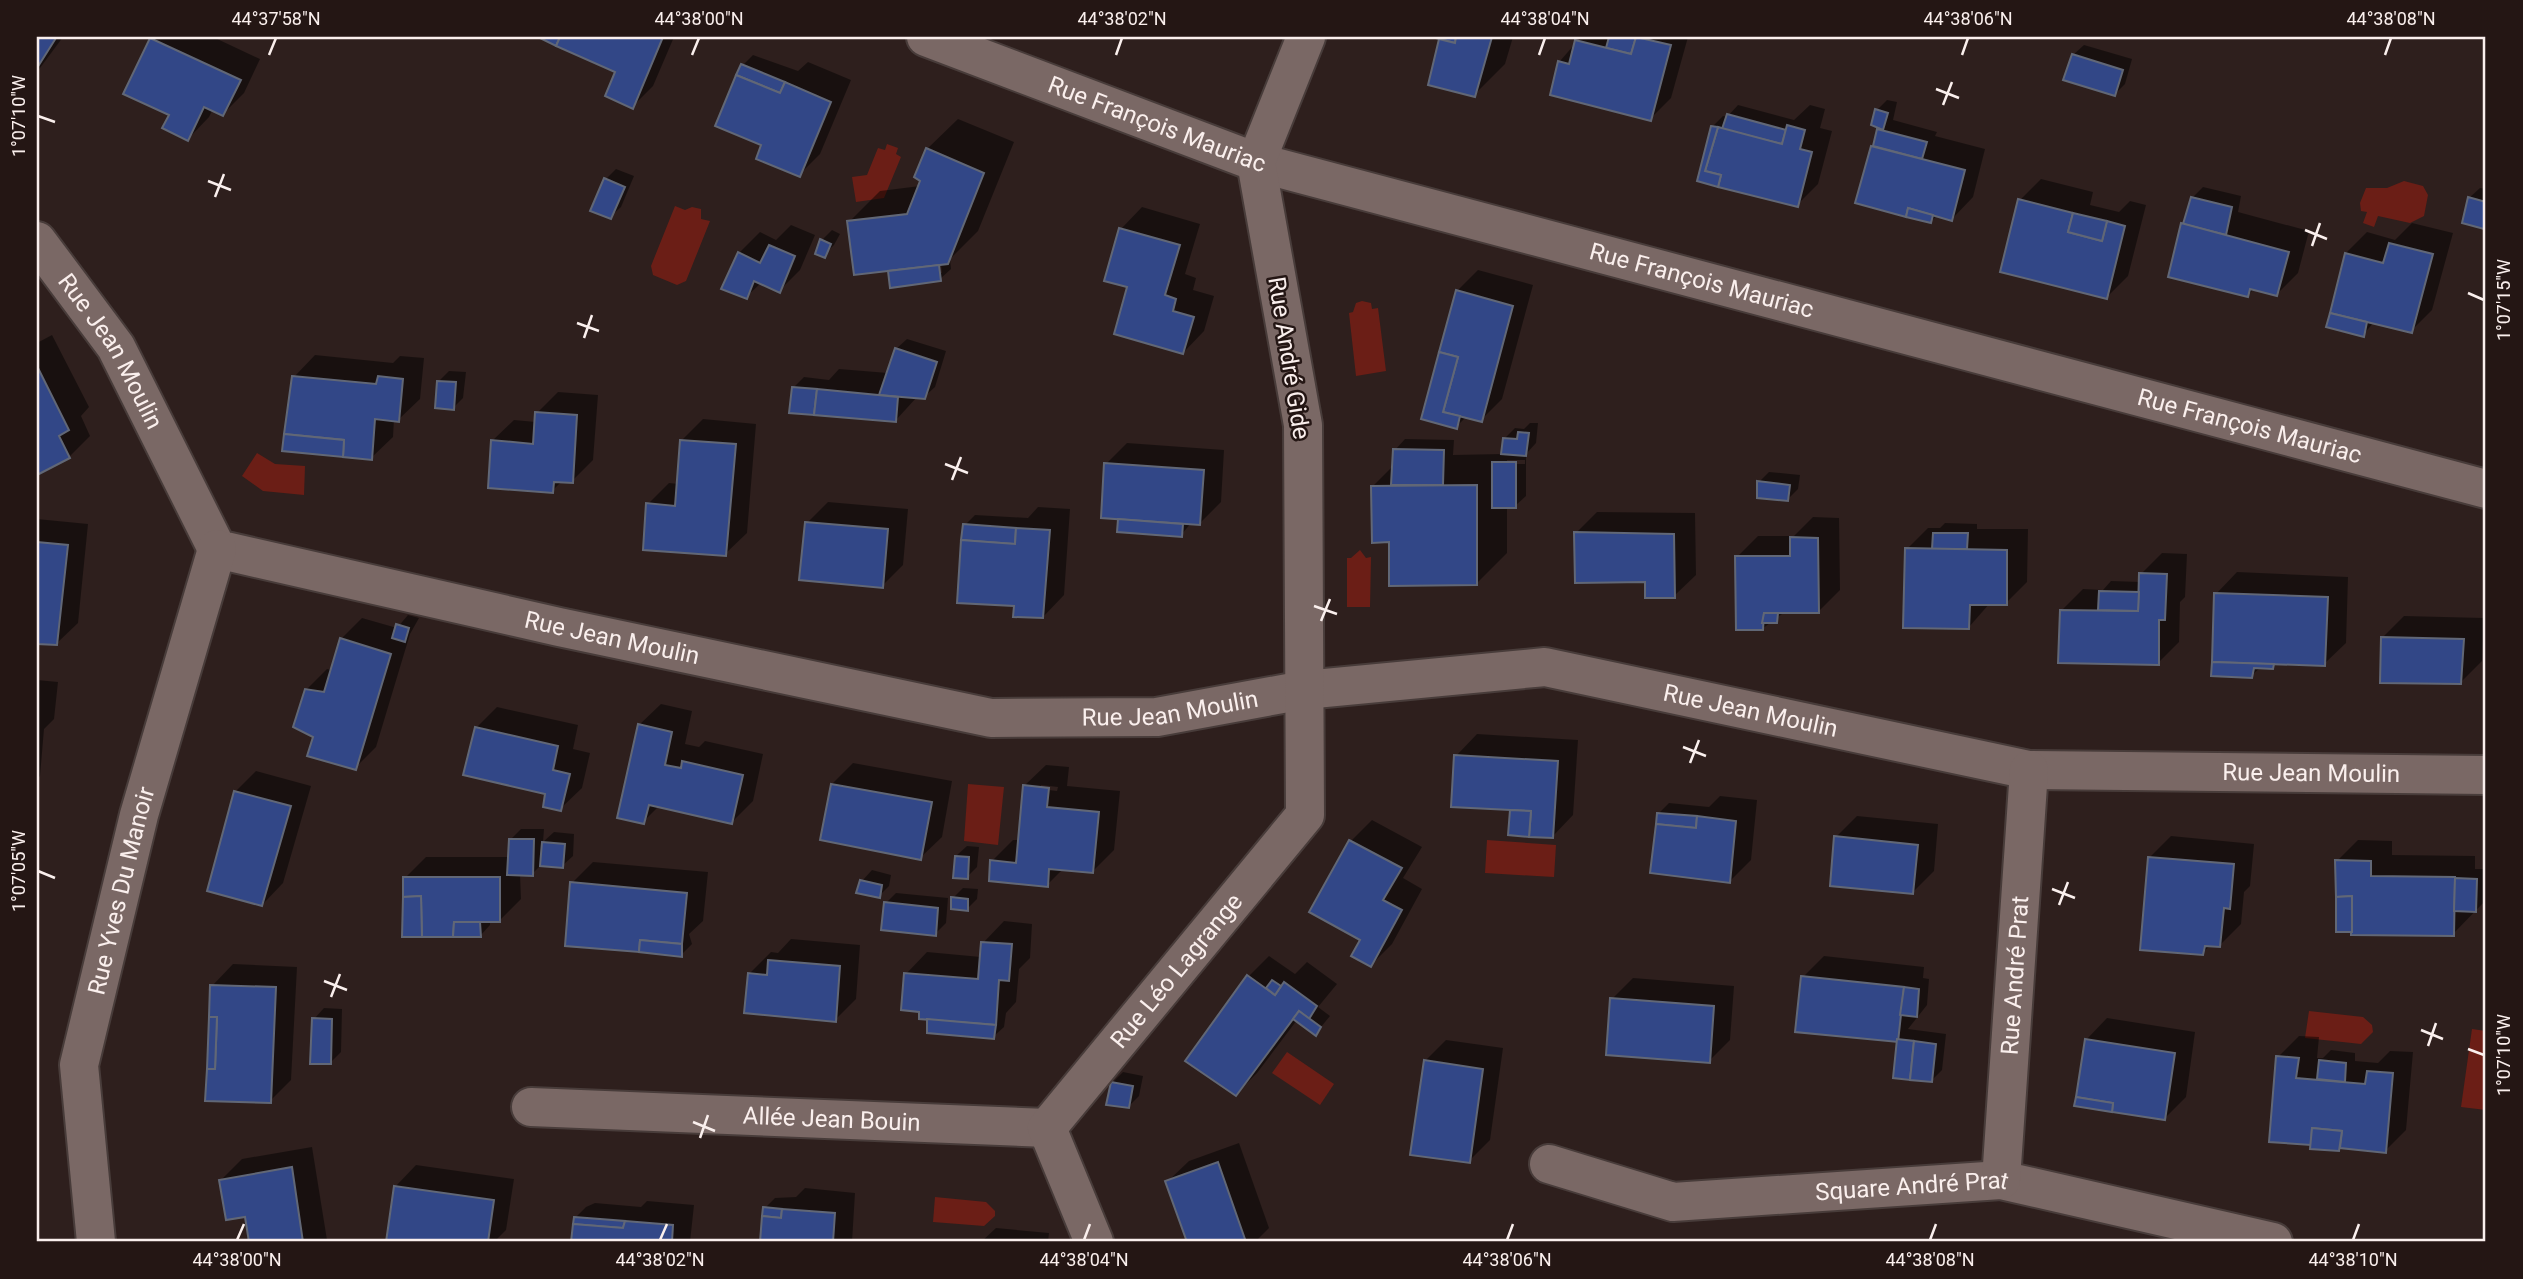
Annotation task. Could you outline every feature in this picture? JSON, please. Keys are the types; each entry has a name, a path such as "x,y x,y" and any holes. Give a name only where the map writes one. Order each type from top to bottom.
{"street":[{"name":"Rue François Mauriac","path":"926,37 1256,162 2486,489"},
{"path":"1256,162 1306,37"},
{"name":"Rue André Gide","path":"1256,162 1303,425 1304,690"},
{"name":"Rue Jean Moulin","path":"37,241 116,347 217,549 559,627 991,718 1157,717 1304,690 1545,667 2029,770 2486,775"},
{"name":"Rue Yves Du Manoir","path":"96,1242 79,1065 139,815 217,549"},
{"name":"Rue Léo Lagrange","path":"1047,1128 1304,815 1304,690"},
{"name":"Rue André Prat","path":"2001,1180 2029,770"},
{"name":"Allée Jean Bouin","path":"531,1107 1047,1128"},
{"path":"1047,1128 1094,1242"},
{"name":"Square André Prat","path":"1549,1164 1673,1202 2001,1180 2273,1242"}],"shaded area":[{"path":"887,144 898,148 896,154 901,157 884,198 856,202 852,177 867,175 878,148 885,150"},
{"path":"2404,181 2423,186 2428,195 2424,216 2410,223 2378,216 2374,227 2363,223 2367,212 2361,211 2360,203 2366,188 2387,188"},
{"path":"675,206 685,210 692,207 701,209 701,219 710,221 686,281 677,285 653,275 651,266"},
{"path":"1356,303 1371,303 1372,309 1378,308 1386,371 1356,376 1349,313 1353,312"},
{"path":"257,453 275,464 305,466 304,495 263,491 242,476"},
{"path":"1360,550 1366,558 1371,557 1370,607 1347,607 1347,558"},
{"path":"968,784 1004,787 998,845 964,841"},
{"path":"1487,840 1556,845 1554,877 1485,873"},
{"path":"2309,1011 2363,1017 2372,1025 2373,1032 2361,1044 2305,1038"},
{"path":"2472,1029 2486,1031 2486,1110 2461,1107"},
{"path":"1287,1052 1334,1084 1320,1105 1272,1073"},
{"path":"935,1197 986,1202 995,1211 995,1216 984,1226 933,1222"}],"building":[{"path":"37,37 56,38 37,68"},
{"path":"538,37 560,37 556,46"},
{"path":"560,37 663,37 633,109 605,96 615,72 556,46"},
{"path":"1432,37 1456,37 1455,43"},
{"path":"1456,37 1492,37 1475,97 1428,85 1439,39 1455,43"},
{"path":"1609,37 1636,37 1631,54 1606,48"},
{"path":"1636,37 1671,45 1651,121 1550,95 1558,61 1569,64 1575,40 1631,54"},
{"path":"150,38 241,80 223,116 204,107 188,141 162,128 169,115 123,94"},
{"path":"2072,54 2123,70 2115,96 2063,80"},
{"path":"741,64 785,82 780,93 736,75"},
{"path":"736,75 780,93 785,82 831,102 800,177 756,159 761,145 715,126"},
{"path":"1875,109 1888,113 1883,130 1871,125"},
{"path":"1727,114 1786,130 1782,144 1722,129"},
{"path":"1787,125 1805,130 1800,149 1812,152 1798,207 1718,187 1721,175 1705,171 1718,127 1782,144"},
{"path":"1711,126 1718,127 1705,171 1721,175 1718,187 1697,181"},
{"path":"1877,129 1927,142 1922,159 1873,146"},
{"path":"1871,146 1965,170 1952,221 1908,208 1906,217 1855,203"},
{"path":"926,148 984,173 948,264 854,275 847,221 907,214 920,181 914,177"},
{"path":"604,178 625,187 611,219 590,211"},
{"path":"2191,197 2232,207 2226,235 2183,224"},
{"path":"2468,197 2486,202 2484,229 2462,223"},
{"path":"2018,199 2073,213 2068,232 2102,241 2107,221 2125,226 2107,299 2000,272"},
{"path":"1908,208 1933,215 1931,223 1906,217"},
{"path":"2073,213 2107,221 2102,241 2068,232"},
{"path":"2181,223 2289,252 2277,296 2250,289 2248,297 2168,277"},
{"path":"1119,228 1180,245 1165,295 1176,299 1173,311 1194,317 1183,354 1114,334 1127,287 1104,281"},
{"path":"820,239 831,244 825,258 815,254"},
{"path":"2389,243 2433,254 2412,333 2330,313 2345,253 2383,263"},
{"path":"769,245 795,256 780,293 754,281 747,299 721,289 738,252 760,263"},
{"path":"939,265 941,281 890,288 888,271"},
{"path":"1456,290 1513,306 1482,422 1443,412 1458,357 1439,352"},
{"path":"2330,313 2367,322 2364,337 2326,327"},
{"path":"895,348 937,362 925,399 879,395"},
{"path":"1439,352 1458,357 1443,412 1460,416 1457,429 1421,419"},
{"path":"37,366 69,430 59,436 70,458 37,475"},
{"path":"292,376 376,384 378,376 403,379 399,422 375,419 372,460 343,457 344,440 284,434"},
{"path":"437,381 456,382 454,410 435,408"},
{"path":"792,387 817,389 814,415 789,413"},
{"path":"817,389 898,397 896,422 814,415"},
{"path":"535,412 577,415 573,483 554,482 553,493 488,488 491,440 533,444"},
{"path":"1518,432 1529,433 1526,456 1501,454 1503,438 1517,439"},
{"path":"284,434 344,440 343,457 282,451"},
{"path":"680,440 736,444 726,556 643,550 646,503 675,506"},
{"path":"1393,449 1444,450 1443,485 1391,485"},
{"path":"1492,462 1516,462 1516,508 1492,508"},
{"path":"1104,463 1204,470 1200,525 1101,518"},
{"path":"1757,481 1790,485 1788,501 1757,498"},
{"path":"1477,485 1477,585 1389,586 1389,542 1372,543 1371,486"},
{"path":"1118,519 1183,524 1182,537 1117,532"},
{"path":"805,522 888,529 883,588 799,580"},
{"path":"963,524 1016,528 1015,544 961,540"},
{"path":"1016,528 1050,530 1043,618 1013,617 1014,606 957,603 961,540 1015,544"},
{"path":"1574,532 1674,534 1675,598 1645,598 1645,582 1575,583"},
{"path":"1933,533 1968,533 1967,549 1932,549"},
{"path":"1790,537 1818,538 1819,613 1764,613 1763,630 1736,630 1735,556 1790,556"},
{"path":"37,542 68,545 57,645 37,644"},
{"path":"1905,548 2007,550 2007,605 1970,605 1969,629 1903,628"},
{"path":"2139,573 2167,574 2165,620 2159,620 2159,665 2058,663 2060,610 2138,611"},
{"path":"2099,591 2139,592 2138,611 2098,610"},
{"path":"2214,593 2328,597 2325,666 2212,662"},
{"path":"1764,613 1778,613 1777,623 1762,623"},
{"path":"396,624 409,628 405,642 392,638"},
{"path":"2381,637 2464,639 2461,684 2380,683"},
{"path":"340,638 391,654 356,770 307,756 313,737 293,727 305,689 324,692"},
{"path":"2212,662 2274,664 2273,669 2254,668 2252,678 2211,676"},
{"path":"638,724 672,732 665,765 681,768 682,761 743,775 732,824 649,805 644,824 617,818"},
{"path":"475,727 558,746 553,770 570,774 561,811 543,807 545,794 463,775"},
{"path":"1454,755 1558,761 1553,838 1529,837 1531,811 1451,807"},
{"path":"831,784 932,802 921,860 820,840"},
{"path":"1023,785 1049,788 1047,807 1099,812 1093,873 1049,869 1048,887 989,881 990,860 1016,863"},
{"path":"234,791 291,806 262,906 207,891"},
{"path":"1510,810 1531,811 1529,837 1508,835"},
{"path":"1657,813 1697,816 1696,828 1656,824"},
{"path":"1697,816 1736,821 1730,883 1650,873 1656,824 1696,828"},
{"path":"1834,836 1918,845 1913,894 1830,886"},
{"path":"509,839 534,839 533,876 507,875"},
{"path":"1349,840 1402,868 1383,900 1402,910 1371,967 1351,956 1360,940 1309,912"},
{"path":"542,842 565,844 563,868 540,866"},
{"path":"955,856 969,857 968,879 953,878"},
{"path":"2148,857 2234,864 2230,909 2224,908 2220,947 2205,946 2203,955 2140,950"},
{"path":"2335,860 2371,861 2371,876 2455,877 2454,936 2351,935 2352,896 2336,897"},
{"path":"403,877 500,877 500,922 454,922 453,937 422,937 421,896 403,897"},
{"path":"2455,878 2477,879 2476,912 2454,911"},
{"path":"860,880 882,885 880,898 856,893"},
{"path":"570,882 687,893 682,944 640,940 639,952 565,946"},
{"path":"421,896 422,937 402,937 403,897"},
{"path":"2352,896 2352,932 2336,932 2336,897"},
{"path":"951,897 968,899 968,911 951,909"},
{"path":"884,902 938,908 936,936 881,930"},
{"path":"454,922 480,922 481,937 453,937"},
{"path":"640,940 682,944 682,957 639,952"},
{"path":"981,942 1012,944 1009,981 999,980 996,1025 919,1019 919,1012 901,1010 904,973 978,979"},
{"path":"768,960 840,966 836,1022 744,1013 748,973 767,975"},
{"path":"1247,975 1275,995 1284,982 1317,1006 1309,1019 1299,1011 1236,1096 1185,1061"},
{"path":"1801,976 1904,987 1898,1042 1795,1032"},
{"path":"1272,980 1281,986 1275,995 1266,988"},
{"path":"210,985 276,987 271,1103 205,1101 207,1069 215,1069 217,1017 209,1017"},
{"path":"1904,987 1919,989 1917,1017 1900,1015"},
{"path":"1610,998 1714,1006 1710,1063 1606,1055"},
{"path":"1299,1011 1321,1027 1316,1036 1293,1019"},
{"path":"209,1017 217,1017 215,1069 207,1069"},
{"path":"312,1018 332,1019 331,1064 310,1064"},
{"path":"927,1019 996,1025 994,1039 927,1033"},
{"path":"1897,1039 1914,1041 1910,1080 1893,1078"},
{"path":"2085,1039 2175,1053 2165,1120 2112,1112 2113,1103 2076,1097"},
{"path":"1914,1041 1936,1044 1932,1082 1910,1080"},
{"path":"2276,1056 2299,1058 2296,1078 2365,1084 2367,1071 2393,1073 2386,1153 2340,1148 2342,1131 2312,1128 2311,1145 2269,1142"},
{"path":"1424,1060 1483,1069 1470,1163 1410,1155"},
{"path":"2319,1060 2346,1063 2345,1082 2317,1079"},
{"path":"1111,1082 1133,1086 1129,1108 1106,1105"},
{"path":"2076,1097 2113,1103 2112,1112 2074,1106"},
{"path":"2312,1128 2342,1131 2339,1151 2310,1149"},
{"path":"1218,1162 1246,1242 1187,1242 1165,1181"},
{"path":"292,1167 303,1242 249,1242 245,1217 226,1220 219,1180"},
{"path":"394,1186 494,1200 488,1242 386,1242"},
{"path":"763,1207 782,1209 781,1218 762,1216"},
{"path":"782,1209 835,1213 833,1242 760,1242 762,1216 781,1218"},
{"path":"574,1217 625,1221 623,1228 573,1224"},
{"path":"625,1221 673,1225 672,1242 571,1242 573,1224 623,1228"}]}
